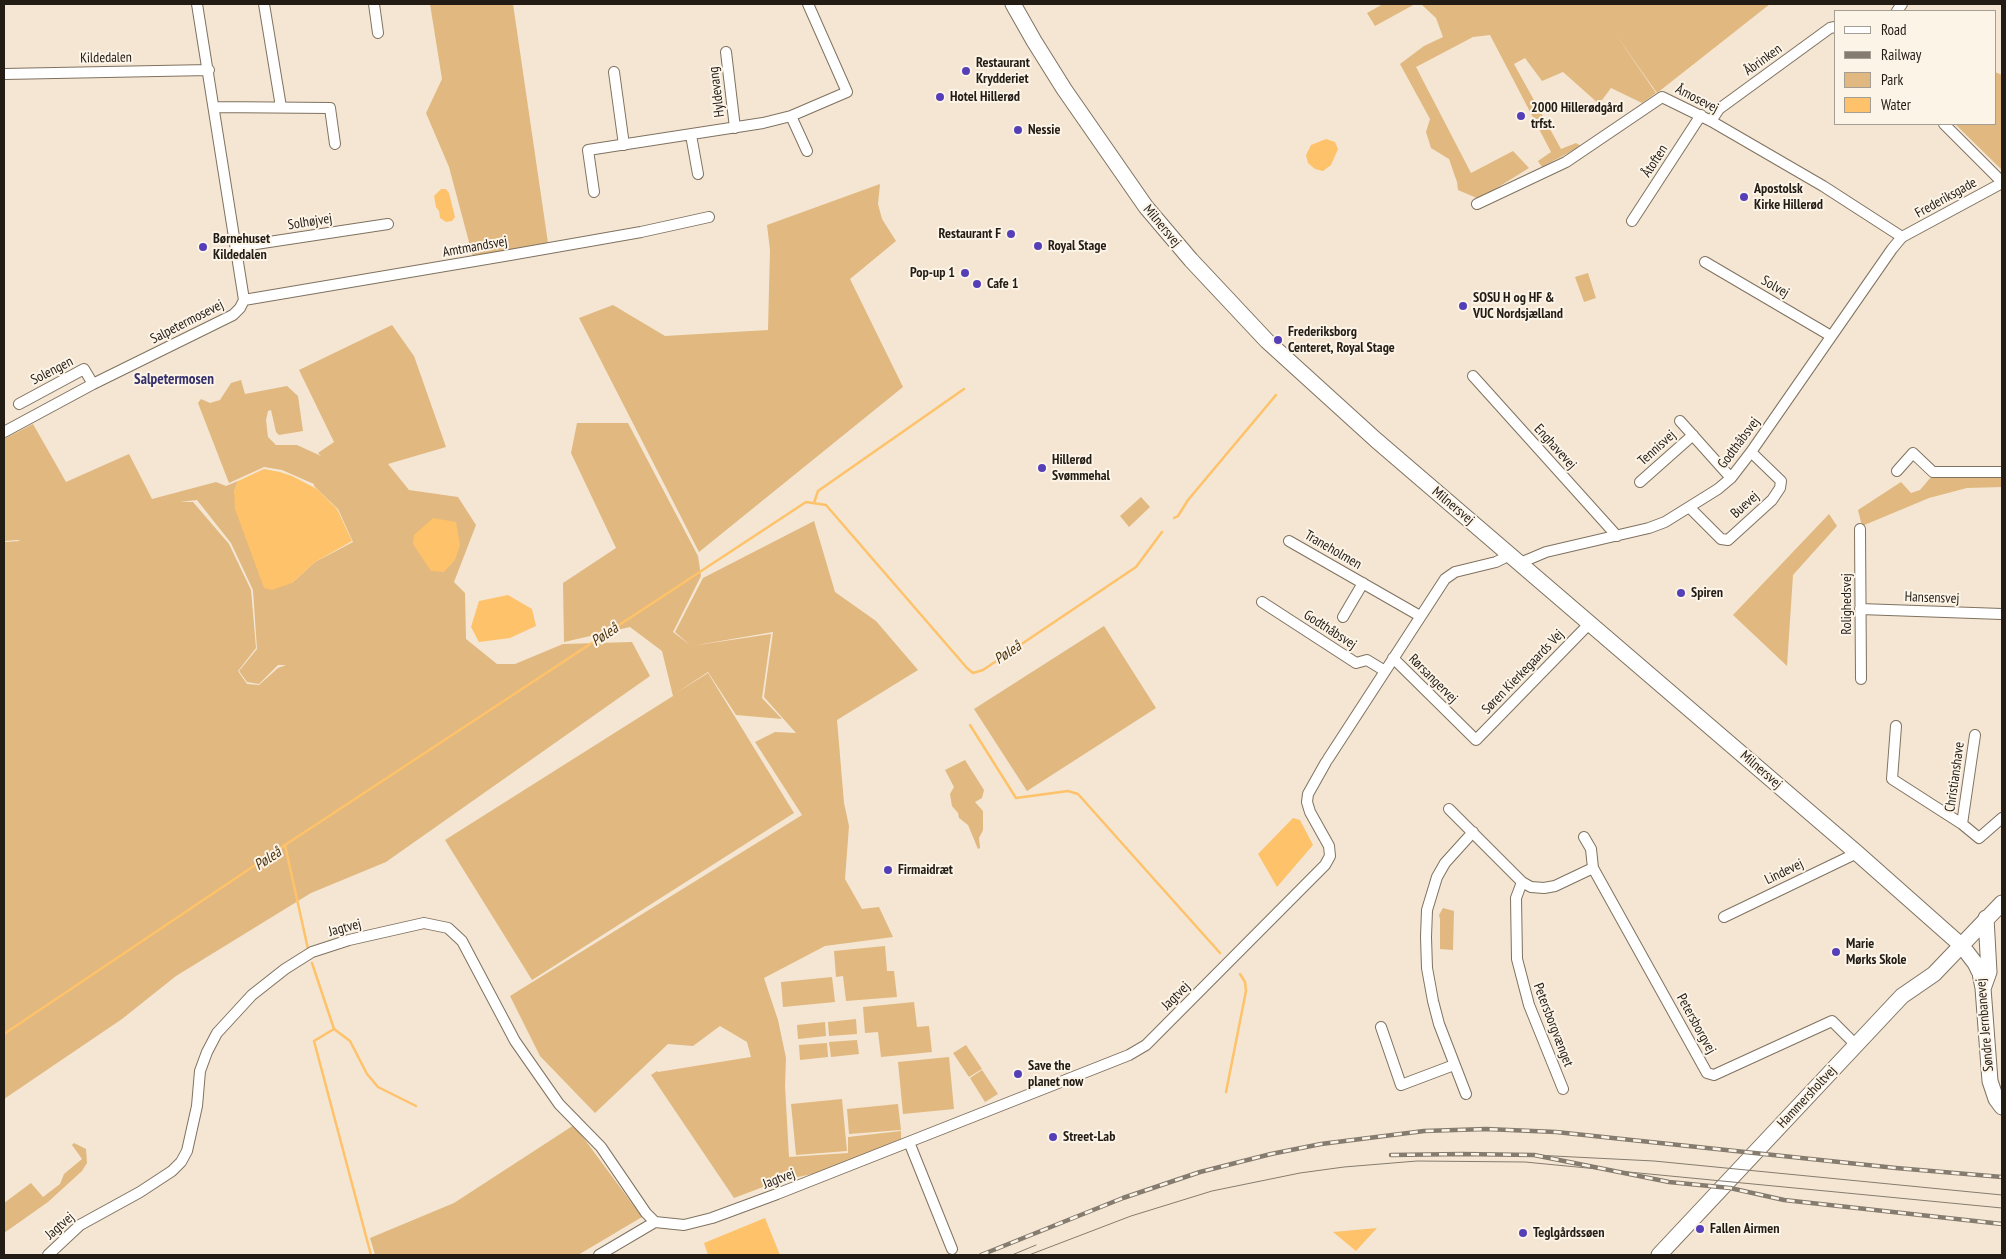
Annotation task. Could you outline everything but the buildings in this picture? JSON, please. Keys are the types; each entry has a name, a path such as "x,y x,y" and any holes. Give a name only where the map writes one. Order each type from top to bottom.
{"street":[{"path":"198,4 244,300"},
{"path":"264,4 281,107"},
{"path":"374,4 378,33"},
{"name":"Hyldevang","path":"594,192 588,150 735,128 791,116 847,92 808,4"},
{"name":"Milnersvej","path":"1013,4 1056,77 1128,183 1191,260 1285,359 1376,440 1857,853 1962,946"},
{"name":"Åbrinken","path":"1711,121 1720,109 1830,28 1834,27"},
{"name":"Hyldevang","path":"726,52 735,128"},
{"name":"Kildedalen","path":"4,74 209,70"},
{"path":"614,72 624,145"},
{"name":"Åmosevej","path":"1477,204 1566,162 1662,97 1711,121 1823,186 1902,237"},
{"path":"214,107 330,108 335,144"},
{"path":"791,116 807,151"},
{"name":"Åtoften","path":"1632,221 1701,116"},
{"path":"1945,125 2002,182"},
{"path":"691,135 698,174"},
{"name":"Frederiksgade","path":"1902,237 2002,182"},
{"name":"Amtmandsvej","path":"244,300 641,232 709,217"},
{"name":"Solhøjvej","path":"236,247 388,224"},
{"name":"Godthåbsvej","path":"1327,760 1445,579 1455,572 1496,562 1504,558 1546,552 1617,536 1665,522 1690,508 1731,478 1902,237"},
{"name":"Solvej","path":"1706,262 1831,336"},
{"name":"Salpetermosevej","path":"4,432 92,384 233,314 240,308 244,300"},
{"name":"Solengen","path":"19,404 84,369 92,384"},
{"name":"Enghavevej","path":"1473,376 1617,536"},
{"name":"Tennisvej","path":"1680,421 1731,478"},
{"name":"Tennisvej","path":"1640,482 1693,435"},
{"name":"Buevej","path":"1690,508 1721,539 1728,540 1772,500 1780,488 1781,481 1751,452"},
{"path":"1897,471 1913,453 1933,472 2002,472"},
{"name":"Rolighedsvej","path":"1860,530 1860,679"},
{"name":"Traneholmen","path":"1289,541 1420,616"},
{"name":"Traneholmen","path":"1343,617 1363,583"},
{"name":"Godthåbsvej","path":"1262,602 1356,663 1367,660 1385,671"},
{"name":"Hansensvej","path":"1860,609 2002,614"},
{"name":"Søren Kierkegaards Vej","path":"1476,740 1590,623"},
{"name":"Rørsangervej","path":"1393,658 1476,740"},
{"name":"Christianshave","path":"1896,726 1892,779 1962,824 1979,838 2002,818"},
{"name":"Christianshave","path":"1962,824 1975,735"},
{"name":"Jagtvej","path":"48,1255 80,1226 140,1192 172,1171 181,1162 187,1151 197,1106 200,1071 207,1052 217,1033 252,995 285,969 312,952 349,940 424,923 448,928 462,941 515,1041 559,1104 601,1147 646,1213 655,1222 684,1226 778,1194 1129,1055 1146,1045 1325,865 1330,856 1329,846 1310,812 1307,802 1308,794 1327,760"},
{"path":"1449,809 1522,882 1531,887 1550,888 1593,868"},
{"path":"1466,1094 1439,1024 1427,968 1426,937 1427,910 1433,886 1440,870 1473,832"},
{"name":"Petersborgvej","path":"1584,837 1591,849 1593,868 1707,1073 1714,1075 1832,1021 1856,1045"},
{"name":"Lindevej","path":"1724,917 1857,853"},
{"name":"Petersborgvænget","path":"1522,882 1516,898 1517,959 1529,1005 1563,1089"},
{"path":"1962,946 2002,902"},
{"path":"1984,988 1989,972 1986,918"},
{"name":"Søndre Jernbanevej","path":"1962,946 1975,963 1984,988 1990,1081 1996,1099 2002,1106"},
{"name":"Hammersholtvej","path":"1665,1253 1902,996 1934,974 1962,946"},
{"path":"1381,1027 1400,1085 1454,1065"},
{"path":"909,1142 952,1249"},
{"path":"599,1255 655,1222"}],"green space":[{"path":"430,4 513,4 548,243 473,257 449,167 426,113 442,79"},
{"path":"1383,4 1415,4 1375,26 1367,13"},
{"path":"1421,4 1770,4 1657,93 1614,32 1656,93 1642,103 1611,88 1599,104 1563,72 1542,81 1525,58 1514,64 1561,149 1576,143 1581,146 1542,167 1538,161 1551,152 1490,35 1473,37 1416,67 1471,173 1513,151 1529,168 1479,199 1458,190 1449,159 1431,148 1426,132 1430,119 1400,64 1424,46 1443,37 1436,18"},
{"path":"1996,72 2002,75 2002,170 1956,125 1996,125"},
{"path":"880,184 878,204 882,219 896,241 850,279 903,387 699,552 579,318 613,305 665,336 768,330 770,250 767,225"},
{"path":"1588,273 1596,298 1584,302 1575,277"},
{"path":"392,325 414,356 446,447 388,464 409,490 458,497 476,525 454,582 465,593 466,639 497,664 515,664 563,644 632,642 650,676 386,862 311,893 176,976 122,1019 4,1099 4,542 20,541 4,541 4,439 33,424 66,482 129,454 152,499 216,482 226,486 238,481 234,492 292,583 315,562 353,542 338,509 314,484 282,470 264,467 229,483 198,403 201,399 210,403 220,400 231,383 241,380 245,394 287,386 298,396 303,431 279,435 276,432 271,410 268,411 266,420 268,437 276,445 297,445 321,456 318,453 334,442 299,370","holes":["197,500 231,543 253,590 257,649 239,671 247,682 259,684 278,665 286,665 278,668 259,685 247,684 238,671 256,648 251,590 229,544 193,502 180,502"]},
{"path":"577,423 628,423 698,556 701,576 673,632 690,645 675,632 703,578 814,521 835,592 876,621 918,670 837,720 844,803 849,826 845,879 862,909 879,907 893,937 825,946 764,978 778,1020 786,1058 785,1086 789,1157 848,1153 848,1137 901,1131 901,1139 817,1173 793,1178 792,1176 734,1198 651,1075 657,1071 751,1057 747,1042 720,1026 693,1046 668,1044 595,1113 540,1056 510,996 802,815 755,742 775,732 796,733 764,697 773,632 691,646 771,634 762,698 782,719 736,715 708,672 673,695 708,673 794,813 532,980 445,840 673,696 662,651 630,627 564,642 563,583 616,548 571,453"},
{"path":"2002,475 2002,487 1967,488 1929,498 1862,526 1858,510 1901,482 1911,493 1920,490 1931,477"},
{"path":"1141,497 1150,507 1129,527 1120,516"},
{"path":"1829,514 1837,526 1793,575 1787,666 1733,615"},
{"path":"1104,626 1156,708 1027,791 974,709"},
{"path":"965,760 984,790 982,798 975,802 983,811 983,830 979,838 980,848 978,849 968,825 959,818 958,813 952,806 950,794 954,787 945,770"},
{"path":"1443,908 1454,911 1453,950 1440,949 1439,915"},
{"path":"885,946 887,971 894,971 897,997 846,1001 843,976 836,977 834,951"},
{"path":"832,977 835,1002 783,1007 781,982"},
{"path":"914,1002 917,1027 929,1026 932,1052 881,1057 878,1032 865,1033 863,1007"},
{"path":"856,1019 857,1034 829,1036 828,1022"},
{"path":"825,1022 826,1036 798,1039 797,1025"},
{"path":"857,1040 859,1054 831,1057 829,1042"},
{"path":"827,1043 828,1057 800,1060 799,1045"},
{"path":"966,1045 982,1069 969,1077 953,1053"},
{"path":"949,1057 954,1109 903,1114 898,1062"},
{"path":"982,1070 998,1094 985,1102 970,1078"},
{"path":"842,1099 847,1151 796,1155 791,1104"},
{"path":"898,1104 901,1130 849,1134 847,1109"},
{"path":"574,1125 642,1217 578,1255 375,1255 370,1238 454,1203"},
{"path":"74,1143 86,1149 87,1163 82,1171 48,1202 4,1233 4,1203 31,1183 43,1197 60,1184 64,1174 82,1159 72,1145"}],"water":[{"path":"1326,139 1335,142 1338,149 1331,165 1323,171 1315,169 1308,163 1306,155 1311,145"},
{"path":"441,189 446,189 449,193 455,217 452,221 446,222 440,218 436,207 434,196"},
{"path":"264,469 292,476 317,489 337,509 352,541 315,562 292,583 272,590 264,588 235,509 234,492 238,481"},
{"path":"433,518 456,522 460,545 455,560 444,572 431,571 413,544 414,535"},
{"path":"508,595 532,609 536,626 510,638 479,642 471,627 479,601"},
{"path":"1293,818 1300,820 1313,845 1277,887 1258,854"},
{"path":"765,1218 780,1255 708,1255 704,1243"},
{"path":"1377,1228 1356,1251 1333,1232"}],"waterway":[{"path":"814,503 818,491 964,389"},
{"name":"Pøleå","path":"1174,518 1178,516 1188,500 1276,395"},
{"name":"Pøleå","path":"4,1034 285,845 806,502 826,505 973,673 983,670 1136,567 1162,532"},
{"path":"970,725 1016,798 1068,791 1078,794 1220,953"},
{"path":"285,845 308,949"},
{"path":"312,963 334,1029 314,1041 371,1255"},
{"path":"1226,1092 1246,991 1245,982 1240,974"},
{"path":"334,1029 350,1041 367,1074 378,1087 416,1106"}],"tram line":[{"path":"1534,1155 1654,1161 2002,1195"},
{"path":"1029,1255 1131,1216 1212,1191 1300,1173 1417,1161 1525,1162 2002,1208"},
{"path":"1012,1255 1036,1245"}],"railway":[{"path":"981,1255 1123,1198 1200,1172 1271,1154 1321,1144 1424,1131 1486,1129 1556,1132 1896,1168 2002,1177"},
{"path":"1391,1155 1534,1155 1669,1182 1730,1188 1784,1200 2002,1224"}],"place":[{"name":"Restaurant Krydderiet","path":"966,71"},
{"name":"Hotel Hillerød","path":"940,97"},
{"name":"2000 Hillerødgård trfst.","path":"1521,116"},
{"name":"Nessie","path":"1018,130"},
{"name":"Apostolsk Kirke Hillerød","path":"1744,197"},
{"name":"Restaurant F","path":"1011,234"},
{"name":"Royal Stage","path":"1038,246"},
{"name":"Børnehuset Kildedalen","path":"203,247"},
{"name":"Pop-up 1","path":"965,273"},
{"name":"Cafe 1","path":"977,284"},
{"name":"SOSU H og HF & VUC Nordsjælland","path":"1463,306"},
{"name":"Frederiksborg Centeret, Royal Stage","path":"1278,340"},
{"name":"Hillerød Svømmehal","path":"1042,468"},
{"name":"Spiren","path":"1681,593"},
{"name":"Firmaidræt","path":"888,870"},
{"name":"Marie Mørks Skole","path":"1836,952"},
{"name":"Save the planet now","path":"1018,1074"},
{"name":"Street-Lab","path":"1053,1137"},
{"name":"Fallen Airmen","path":"1700,1229"},
{"name":"Teglgårdssøen","path":"1523,1233"}],"district":[{"name":"Salpetermosen","path":"174,380"}]}
